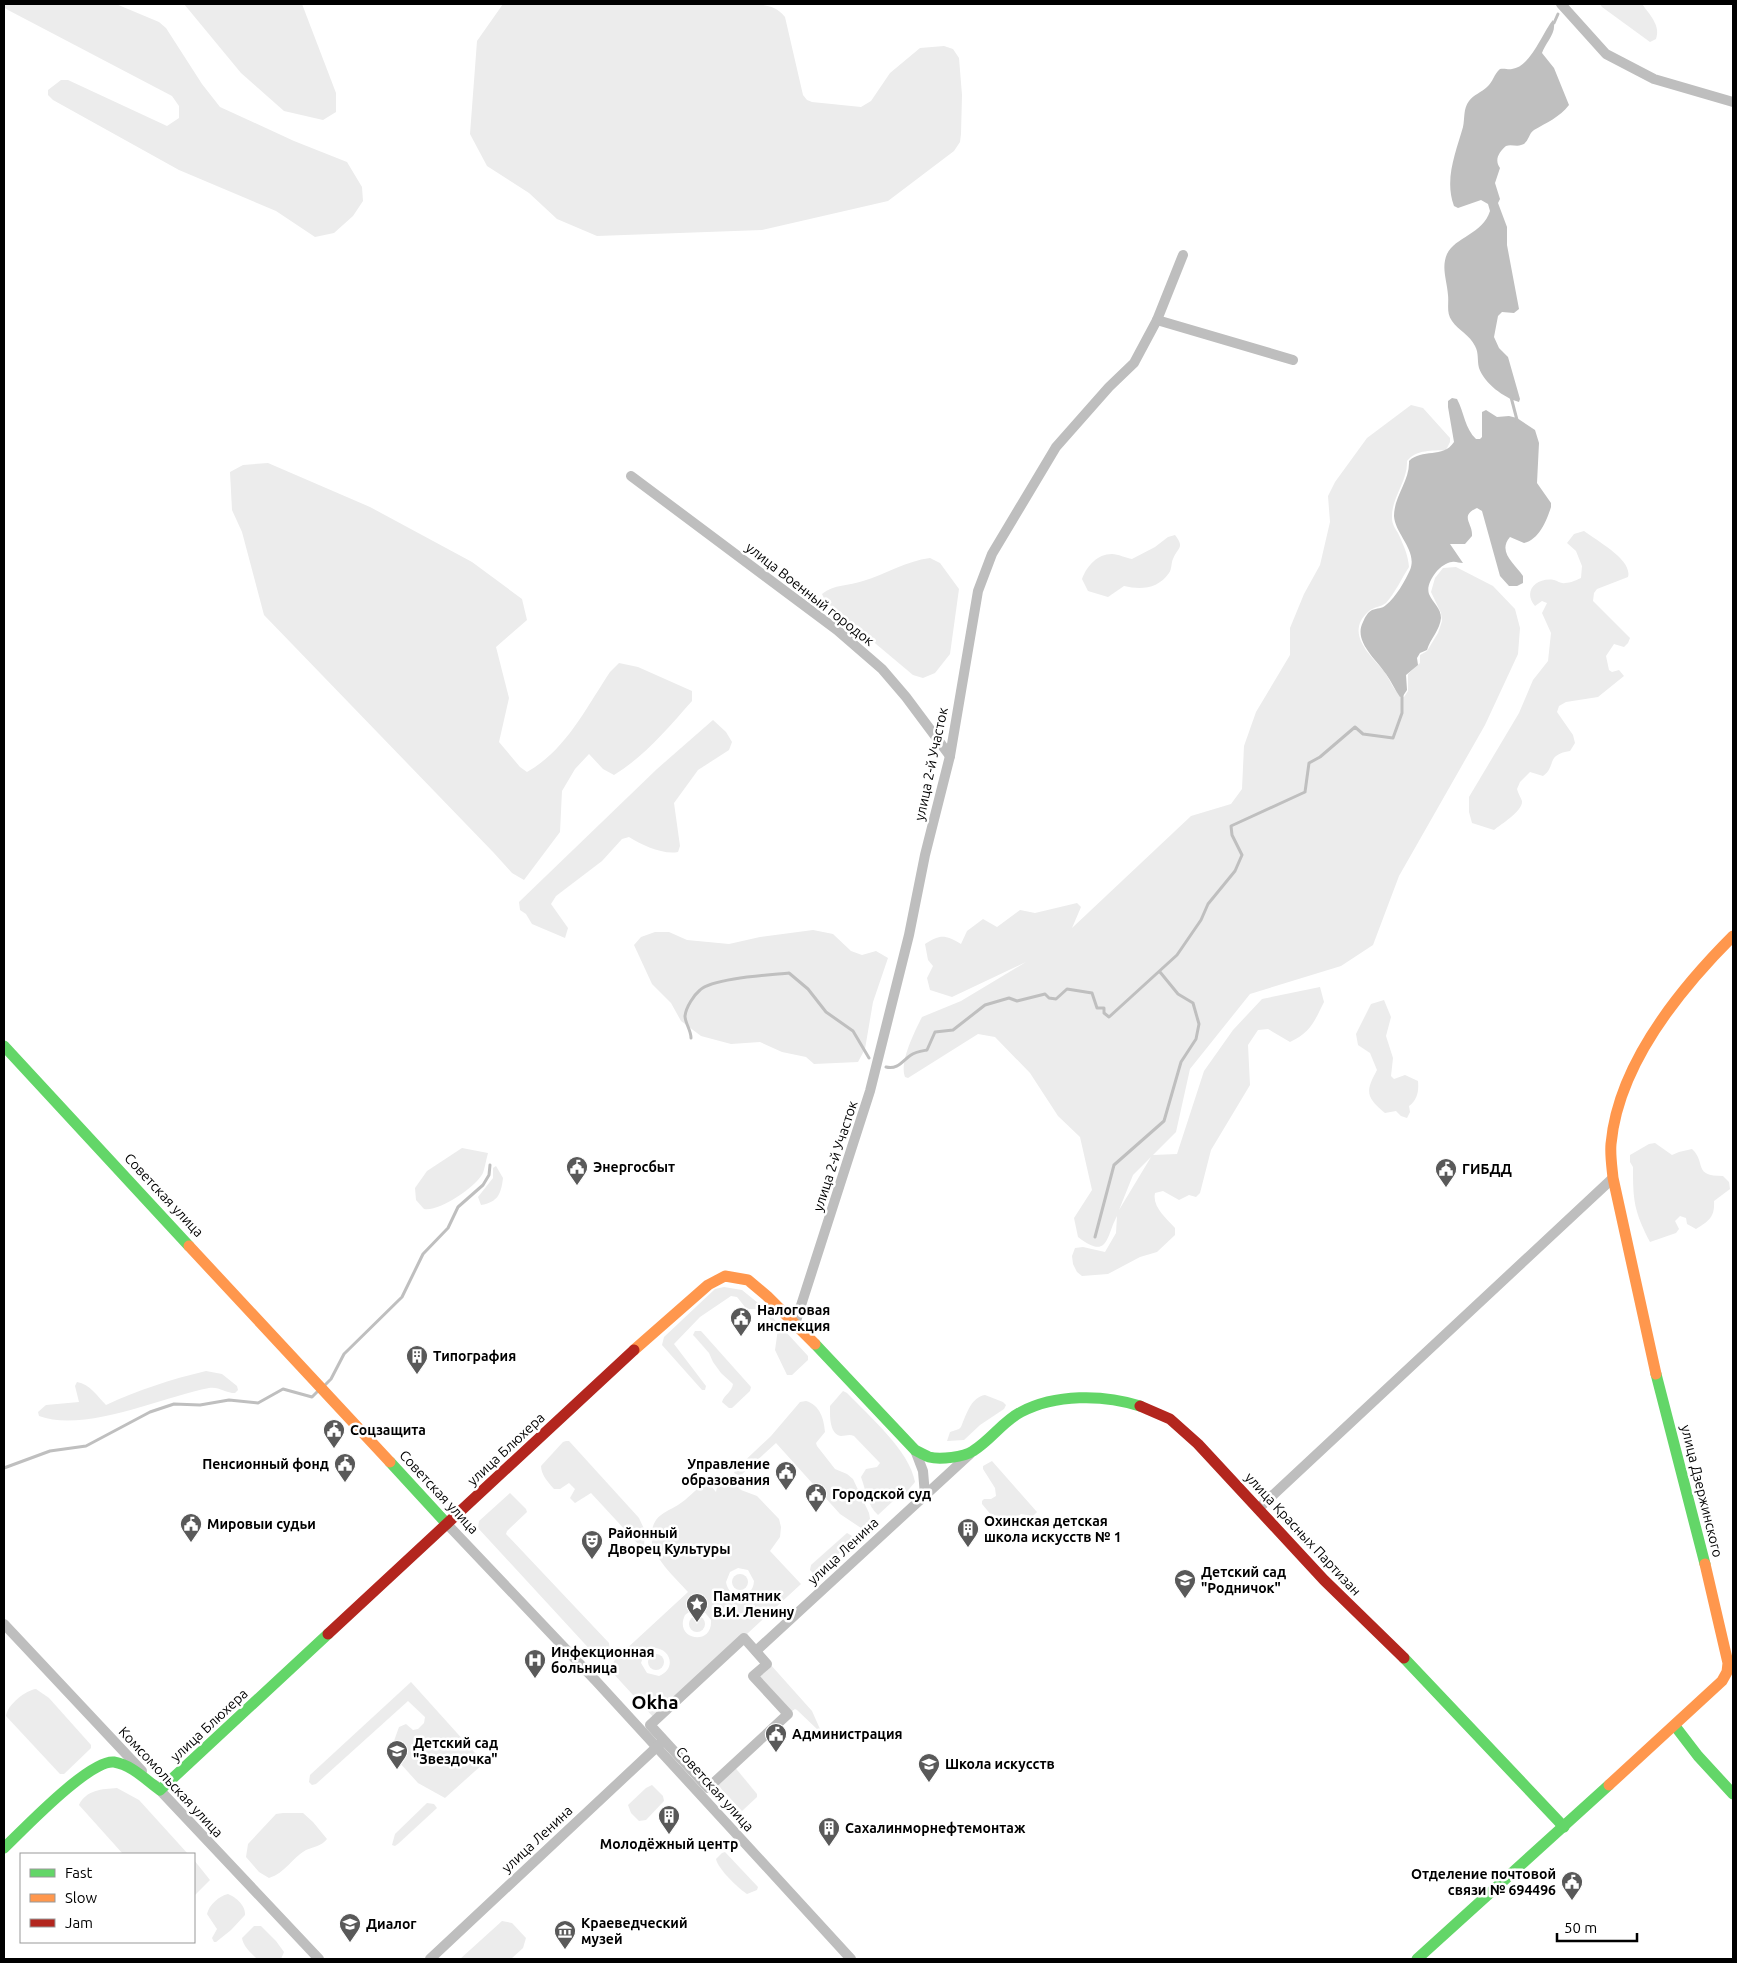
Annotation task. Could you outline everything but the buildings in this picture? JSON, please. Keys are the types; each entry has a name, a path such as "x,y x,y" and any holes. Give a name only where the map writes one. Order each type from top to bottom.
{"street":[{"path":"1561,4 1606,54 1654,80 1733,102"},
{"name":"улица 2-й Участок","path":"795,1324 870,1091 909,935 925,855 950,756 978,591 992,554 1056,447 1109,387 1134,363 1157,320 1183,255"},
{"path":"1157,320 1293,360"},
{"name":"улица Военный городок","path":"631,476 821,618 882,669 906,697 950,756"},
{"name":"улица Дзержинского","path":"1417,1959 1675,1726 1722,1681 1727,1672 1730,1652 1719,1619 1656,1374 1613,1178 1611,1145 1616,1114 1636,1061 1654,1030 1710,959 1733,936"},
{"name":"Советская улица","path":"4,1046 447,1524 660,1743 852,1959"},
{"path":"1258,1509 1613,1178"},
{"name":"улица Блюхера","path":"160,1790 642,1343 716,1279 734,1276 748,1280 767,1296 915,1450 933,1458 953,1457 973,1451"},
{"name":"улица Красных Партизан","path":"973,1451 1005,1422 1021,1412 1041,1404 1070,1399 1098,1398 1128,1402 1160,1414 1179,1426 1351,1608 1420,1673 1564,1826"},
{"path":"915,1450 923,1471 924,1495"},
{"name":"улица Ленина","path":"756,1651 973,1451"},
{"name":"Комсомольская улица","path":"4,1624 319,1959"},
{"path":"744,1638 767,1664 753,1676 788,1714 708,1788 660,1743 650,1725 744,1638"},
{"path":"1675,1726 1698,1756 1733,1794"},
{"name":"улица Ленина","path":"430,1959 660,1743"},
{"path":"4,1848 92,1768 101,1764 115,1763 130,1768 160,1790"}],"shaded area":[{"path":"4,4 116,4 159,22 166,28 202,84 220,107 294,141 347,162 362,187 363,201 353,216 334,233 315,237 276,211 179,170 53,100 48,95 48,90 61,80 68,80 167,126 179,118 179,106 172,96 8,10"},
{"path":"184,4 302,4 336,93 336,112 323,120 284,111 241,73"},
{"path":"503,4 757,4 769,6 779,11 785,17 803,95 807,100 861,107 871,101 890,73 920,48 944,46 953,49 959,58 962,95 960,142 954,151 888,201 762,230 597,236 557,219 529,193 487,166 470,134 477,41"},
{"path":"1600,4 1642,4 1656,25 1656,39 1650,42"},
{"path":"1553,20 1553,33 1542,53 1554,68 1569,105 1557,116 1534,130 1524,144 1518,146 1508,145 1503,148 1497,159 1500,168 1495,183 1500,199 1498,203 1507,227 1507,245 1519,309 1514,313 1502,312 1498,316 1494,337 1499,348 1508,357 1520,399 1519,402 1501,393 1485,379 1479,368 1477,351 1473,342 1449,315 1444,269 1445,259 1451,248 1481,225 1490,211 1488,204 1481,200 1458,208 1454,206 1450,186 1454,156 1463,127 1467,104 1489,85 1500,69 1512,69 1519,67 1525,62 1531,56"},
{"path":"1452,398 1457,399 1467,425 1476,439 1482,437 1482,412 1486,410 1497,417 1509,416 1517,418 1535,430 1539,443 1537,483 1551,503 1551,507 1545,523 1534,538 1524,543 1510,537 1506,542 1506,553 1523,576 1523,583 1517,586 1509,586 1500,576 1482,511 1477,508 1469,514 1468,520 1472,536 1465,544 1450,544 1463,563 1447,563 1438,570 1429,584 1429,594 1440,611 1440,622 1427,650 1420,653 1417,658 1418,665 1406,675 1407,690 1400,697 1386,674 1367,650 1361,636 1361,629 1369,612 1381,608 1393,598 1410,570 1412,563 1409,549 1395,523 1396,502 1407,475 1409,461 1420,455 1444,450 1454,442 1448,407 1448,401"},
{"path":"1411,405 1423,408 1450,438 1446,450 1415,454 1407,461 1405,476 1394,503 1392,518 1405,549 1409,567 1386,603 1371,610 1362,619 1359,634 1361,642 1371,657 1383,670 1398,693 1404,697 1408,691 1408,674 1420,663 1420,655 1427,651 1438,633 1442,621 1441,613 1431,592 1435,578 1443,568 1456,567 1493,586 1515,609 1520,628 1518,654 1485,725 1399,876 1373,945 1341,966 1250,994 1190,1069 1176,1132 1153,1155 1177,1154 1204,1071 1233,1030 1262,999 1320,987 1324,1002 1314,1021 1303,1034 1290,1042 1268,1029 1258,1030 1248,1045 1250,1085 1211,1150 1200,1193 1196,1197 1189,1195 1179,1200 1163,1191 1155,1193 1158,1208 1175,1228 1175,1235 1157,1252 1140,1257 1108,1274 1082,1276 1077,1272 1073,1264 1072,1256 1075,1248 1083,1247 1105,1252 1116,1233 1117,1216 1108,1238 1101,1246 1096,1247 1088,1244 1078,1237 1074,1218 1092,1190 1080,1137 1058,1116 1030,1073 995,1037 978,1034 908,1078 905,1077 904,1063 906,1055 922,1017 961,1001 1026,962 952,997 930,990 927,978 933,966 928,960 925,944 939,937 947,937 961,944 967,931 983,919 997,927 1020,910 1035,913 1077,903 1081,907 1072,928 1191,816 1231,804 1242,789 1244,746 1256,712 1290,655 1290,628 1304,594 1320,565 1330,522 1328,496 1335,482 1367,438","holes":["1151,1157 1119,1210 1133,1175"]},
{"path":"268,463 370,507 472,562 522,599 527,620 496,647 509,698 499,742 520,767 527,772 541,763 564,740 610,672 619,663 638,667 692,691 692,701 665,731 636,759 614,775 603,769 589,754 575,769 562,791 560,832 524,880 512,873 264,615 242,532 232,510 230,472 243,465"},
{"path":"1584,531 1613,551 1625,564 1628,571 1628,577 1597,589 1594,593 1593,601 1630,638 1624,647 1614,644 1606,656 1609,670 1612,672 1619,670 1624,676 1598,697 1566,702 1559,706 1557,712 1573,735 1575,743 1570,751 1557,755 1543,776 1530,772 1520,782 1517,789 1522,801 1519,809 1494,830 1472,823 1469,812 1469,797 1519,713 1533,680 1548,661 1551,633 1542,613 1547,603 1542,601 1535,606 1531,600 1531,590 1533,586 1542,581 1554,580 1564,583 1581,578 1582,566 1576,551 1567,543 1574,534"},
{"path":"1175,535 1180,543 1180,547 1173,559 1170,571 1160,582 1143,588 1124,586 1108,597 1088,591 1082,579 1090,565 1097,558 1112,554 1132,559 1155,547 1168,537"},
{"path":"930,558 940,563 959,589 950,654 935,673 923,678 913,675 826,602 822,594 832,588 858,583 913,562"},
{"path":"713,720 726,732 732,742 729,750 698,770 674,803 680,846 678,852 659,851 629,837 622,839 602,861 556,896 551,904 568,928 565,938 532,924 526,914 520,910 519,902 657,769"},
{"path":"813,930 833,934 851,951 862,955 876,951 888,958 873,1002 865,1049 858,1062 814,1064 806,1057 782,1052 760,1042 731,1044 701,1036 681,1021 671,1003 652,984 634,945 641,937 655,932 669,932 687,940 729,944 760,937"},
{"path":"1384,1000 1391,1017 1386,1036 1393,1058 1391,1076 1394,1079 1405,1075 1418,1081 1417,1095 1409,1106 1410,1112 1407,1118 1401,1116 1396,1111 1385,1113 1374,1103 1369,1094 1369,1089 1377,1070 1370,1053 1358,1045 1356,1034 1371,1004"},
{"path":"1655,1143 1672,1155 1692,1149 1699,1159 1701,1168 1707,1174 1723,1176 1729,1182 1730,1189 1714,1201 1712,1215 1701,1226 1696,1229 1687,1224 1686,1218 1680,1216 1675,1221 1679,1229 1676,1233 1650,1242 1636,1206 1633,1189 1633,1167 1630,1162 1630,1155 1649,1144"},
{"path":"462,1148 488,1153 483,1173 473,1185 447,1203 439,1207 424,1209 416,1200 415,1188 427,1171"},
{"path":"496,1166 503,1178 500,1193 491,1202 481,1205 478,1197 493,1178 493,1168"},
{"path":"724,1287 742,1290 763,1307 808,1356 808,1360 792,1375 787,1375 775,1350 778,1329 765,1313 759,1309 745,1307 737,1297 731,1296 700,1317 674,1344 706,1386 705,1390 702,1390 662,1345 664,1337 715,1289"},
{"path":"695,1331 701,1331 751,1387 750,1391 732,1408 729,1408 722,1402 733,1384 721,1373 709,1353 693,1335"},
{"path":"206,1371 222,1374 237,1386 238,1390 235,1393 209,1388 101,1417 58,1420 39,1416 38,1412 46,1405 79,1402 75,1386 77,1382 90,1388 106,1405 155,1385"},
{"path":"843,1391 887,1434 912,1470 915,1482 905,1494 893,1501 878,1515 869,1502 861,1477 866,1469 877,1467 880,1463 854,1436 837,1435 832,1428 830,1406"},
{"path":"985,1395 1003,1402 1006,1405 1004,1409 980,1425 964,1440 947,1441 950,1432 961,1427 967,1412 976,1399"},
{"path":"806,1401 818,1409 824,1422 825,1432 816,1443 817,1446 835,1469 853,1479 869,1513 871,1524 864,1530 840,1514 776,1443 740,1476 734,1473 771,1436 800,1402"},
{"path":"566,1441 569,1441 639,1518 645,1531 644,1546 640,1546 591,1493 575,1503 570,1498 575,1489 569,1483 560,1489 554,1489 542,1473 541,1466"},
{"path":"992,1461 1037,1512 1033,1516 1021,1514 1018,1516 1015,1524 1007,1530 1002,1528 982,1504 984,1499 991,1499 996,1496 995,1488 983,1469 983,1466"},
{"path":"730,1479 741,1490 757,1496 779,1519 781,1527 780,1537 770,1551 801,1584 655,1719 611,1671 614,1661 688,1592 666,1568 654,1550 652,1530 656,1520 663,1513 682,1503 705,1484 711,1486 716,1492 718,1483","holes":["738,1568 748,1570 754,1581 750,1592 741,1596 732,1593 726,1582 730,1572","693,1609 703,1610 711,1620 710,1629 700,1637 688,1635 684,1630 683,1624 685,1615","652,1648 664,1651 670,1664 665,1673 659,1676 647,1673 641,1663 644,1654"]},
{"path":"510,1493 527,1512 506,1534 609,1643 610,1652 603,1658 595,1655 478,1528 479,1521"},
{"path":"847,1533 852,1536 851,1542 818,1573 813,1573 810,1570 811,1565"},
{"path":"737,1574 743,1574 748,1579 746,1588 737,1590 732,1585 732,1579"},
{"path":"694,1616 700,1616 705,1621 703,1630 694,1632 689,1627 689,1621"},
{"path":"653,1654 659,1654 664,1659 662,1668 653,1670 648,1665 648,1659"},
{"path":"770,1664 812,1711 820,1729 819,1731 797,1710 795,1709 788,1714 753,1676"},
{"path":"411,1682 484,1763 445,1798 418,1783 390,1752 399,1727 406,1724 413,1730 418,1729 424,1723 425,1717 408,1701 316,1784 312,1785 309,1782 310,1775"},
{"path":"36,1689 49,1698 91,1745 91,1748 64,1774 60,1774 6,1716 10,1707 18,1699 27,1692"},
{"path":"733,1765 757,1794 757,1797 742,1811 715,1782"},
{"path":"652,1785 663,1796 664,1801 646,1820 639,1821 631,1813 628,1805 646,1788"},
{"path":"117,1788 139,1800 187,1853 122,1853 79,1805 90,1793"},
{"path":"427,1803 434,1804 437,1808 399,1843 395,1846 392,1845 395,1834"},
{"path":"303,1813 327,1839 320,1845 301,1853 280,1873 269,1878 259,1872 246,1857 248,1844 276,1814"},
{"path":"725,1852 758,1887 757,1890 747,1894 724,1873 716,1859"},
{"path":"195,1861 210,1880 195,1895"},
{"path":"228,1894 240,1902 244,1908 245,1915 231,1930 214,1942 212,1938 217,1929 207,1914 215,1901"},
{"path":"502,1921 512,1923 526,1938 523,1948 511,1959 460,1959"},
{"path":"254,1926 261,1926 276,1941 284,1952 281,1959 257,1959 248,1949 242,1938"}],"waterway":[{"path":"1554,23 1558,14"},
{"path":"1511,397 1517,420"},
{"path":"886,1067 897,1066 913,1054 927,1050 935,1032 953,1030 985,1005 1009,998 1017,1001 1045,994 1049,998 1056,999 1067,989 1092,993 1097,1008 1104,1008 1104,1013 1109,1017 1177,955 1201,920 1208,904 1235,871 1242,855 1232,835 1231,826 1305,792 1309,763 1320,757 1355,727 1363,734 1393,738 1402,713 1402,695"},
{"path":"1095,1237 1114,1165 1164,1121 1181,1062 1196,1039 1199,1024 1193,1003 1178,994 1160,972"},
{"path":"691,1038 685,1016 695,995 700,990 729,980 789,973 808,989 826,1012 853,1031 869,1058"},
{"path":"324,1386 331,1379 344,1354 402,1297 423,1254 448,1228 458,1207 483,1185 489,1175 490,1165"},
{"path":"4,1468 50,1451 86,1446 150,1412 174,1404 200,1405 229,1400 258,1403 283,1389 312,1397 319,1390"}],"traffic: fast":[{"path":"4,1046 189,1246"},
{"path":"815,1344 915,1450 934,1458 945,1458 969,1453 979,1447 1014,1416 1034,1406 1049,1402 1064,1399 1095,1398 1111,1399 1140,1406"},
{"path":"1656,1374 1705,1564"},
{"path":"390,1462 447,1524"},
{"path":"4,1848 57,1797 89,1772 103,1764 114,1762 127,1766 160,1790 328,1634"},
{"path":"1404,1658 1564,1827"},
{"path":"1675,1726 1698,1756 1733,1794"},
{"path":"1417,1959 1609,1785"}],"traffic: slow":[{"path":"1656,1374 1613,1178 1611,1144 1616,1115 1625,1086 1638,1058 1654,1031 1692,980 1733,936"},
{"path":"189,1246 390,1462"},
{"path":"634,1350 708,1285 725,1276 748,1280 767,1296 815,1344"},
{"path":"1609,1785 1722,1681 1727,1672 1728,1663 1705,1564"}],"traffic: jam":[{"path":"328,1634 634,1350"},
{"path":"1140,1406 1170,1419 1198,1444 1324,1580 1404,1658"}],"place":[{"name":"Энергосбыт","path":"577,1186"},
{"name":"ГИБДД","path":"1446,1188"},
{"name":"Налоговая инспекция","path":"741,1337"},
{"name":"Типография","path":"417,1375"},
{"name":"Соцзащита","path":"334,1449"},
{"name":"Пенсионный фонд","path":"345,1483"},
{"name":"Управление образования","path":"786,1491"},
{"name":"Городской суд","path":"816,1513"},
{"name":"Мировыи судьи","path":"191,1543"},
{"name":"Охинская детская школа искусств № 1","path":"968,1548"},
{"name":"Районный Дворец Культуры","path":"592,1560"},
{"name":"Детский сад \"Родничок\"","path":"1185,1599"},
{"name":"Памятник В.И. Ленину","path":"697,1623"},
{"name":"Инфекционная больница","path":"535,1679"},
{"name":"Администрация","path":"776,1753"},
{"name":"Детский сад \"Звездочка\"","path":"397,1770"},
{"name":"Школа искусств","path":"929,1783"},
{"name":"Молодёжный центр","path":"669,1835"},
{"name":"Сахалинморнефтемонтаж","path":"829,1847"},
{"name":"Отделение почтовой связи № 694496","path":"1572,1901"},
{"name":"Диалог","path":"350,1943"},
{"name":"Краеведческий музей","path":"565,1950"}],"district":[{"name":"Okha","path":"655,1702"}]}
